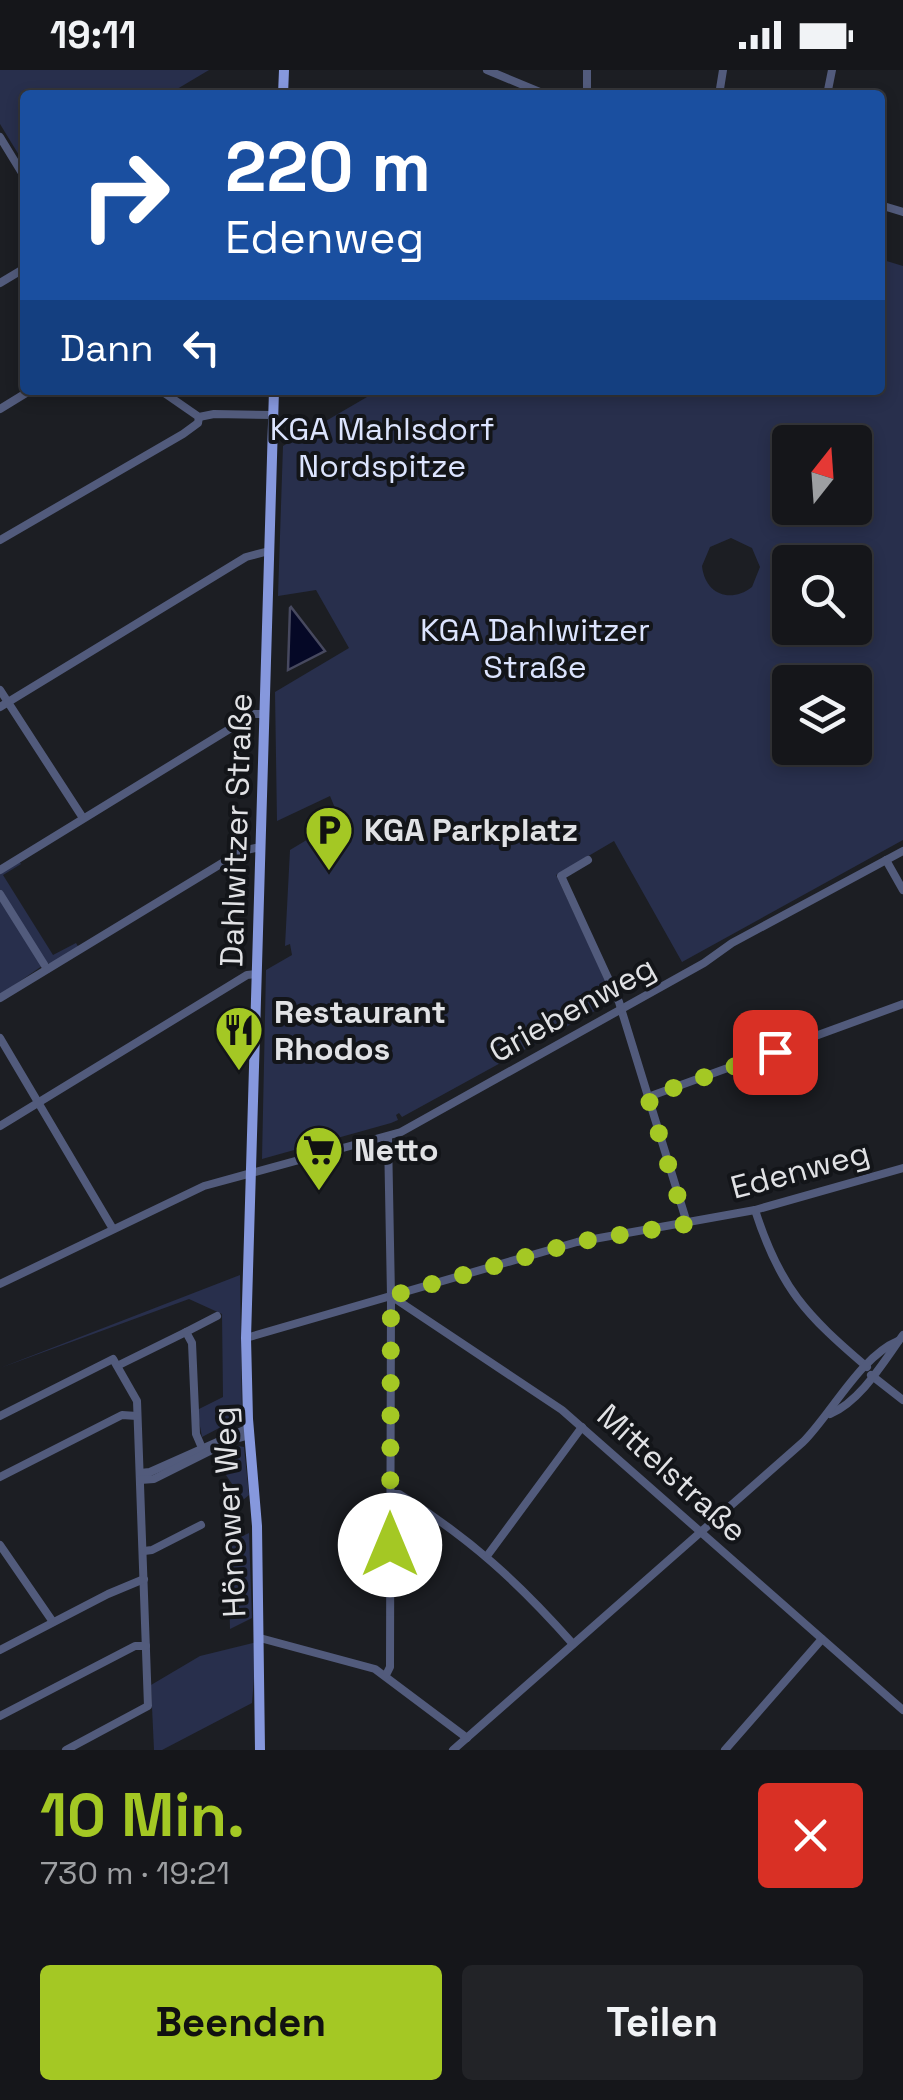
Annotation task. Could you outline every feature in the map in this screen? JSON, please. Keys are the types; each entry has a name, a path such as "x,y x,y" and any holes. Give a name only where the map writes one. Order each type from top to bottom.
{"main road":[{"name":"Dahlwitzer Straße","path":"248,1272 274,395"},
{"name":"Hönower Weg","path":"248,1272 246,1338 256,1506 260,1750"}],"street":[{"path":"487,70 536,90"},
{"path":"0,138 20,170"},
{"path":"0,408 23,395"},
{"path":"168,395 199,416 273,415"},
{"path":"0,540 183,434 198,423 199,416"},
{"path":"4,704 246,557 269,551"},
{"path":"0,690 4,704 83,818"},
{"path":"0,870 254,714 264,714"},
{"path":"0,998 242,851 260,847"},
{"name":"Griebenweg","path":"0,1284 204,1186 388,1138 903,851"},
{"path":"588,860 561,876 621,1009 686,1224"},
{"path":"886,860 903,890"},
{"path":"0,894 47,969"},
{"path":"0,1126 247,975 256,974"},
{"path":"648,1097 903,1004"},
{"path":"0,1038 113,1229"},
{"path":"386,1675 390,1666 391,1494 388,1138"},
{"name":"Edenweg","path":"246,1338 577,1242 755,1210 903,1168"},
{"path":"755,1210 770,1254 788,1289 808,1315 903,1400"},
{"name":"Mittelstraße","path":"391,1296 540,1394 582,1427 903,1710"},
{"path":"119,1365 218,1316"},
{"path":"186,1332 192,1343 196,1434 202,1448"},
{"path":"453,1750 830,1414 843,1407 868,1371 901,1338"},
{"path":"0,1416 109,1360 117,1361 137,1402 148,1706 66,1750"},
{"path":"0,1477 122,1414 137,1416"},
{"path":"487,1556 582,1427"},
{"path":"140,1476 250,1432"},
{"path":"140,1476 154,1479 250,1432"},
{"path":"391,1494 399,1494 424,1510 487,1556 573,1644"},
{"path":"144,1551 202,1525"},
{"path":"0,1546 54,1622"},
{"path":"0,1650 144,1579"},
{"path":"260,1638 302,1647 386,1675 467,1738"},
{"path":"725,1750 822,1638"},
{"path":"0,1716 135,1646 146,1646"}],"green space":[{"path":"0,70 209,70 175,90 20,90 20,157 0,124"},
{"name":"KGA Dahlwitzer Straße","path":"885,261 903,266 903,840 682,962 614,841 556,875 615,1000 402,1117 399,1113 398,1120 262,1159 266,970 292,955 290,944 285,946 290,850 340,820 330,796 277,821 275,692 349,648 316,590 278,596 283,446 370,395 885,395","holes":["731,538 752,548 760,567 752,587 735,595 713,589 702,566 710,547"]},
{"path":"19,861 21,864 3,875 53,955 76,943 79,948 52,964 47,963 0,889 0,873"},
{"path":"0,899 42,966 0,995"},
{"path":"240,1275 242,1416 202,1437 197,1410 223,1397 222,1314 189,1299 0,1368"},
{"path":"238,1446 244,1447 249,1495 243,1500 215,1459"},
{"path":"249,1533 252,1618 230,1629 228,1543"},
{"path":"257,1642 252,1703 162,1750 154,1750 151,1685 200,1656"}],"shaded area":[{"path":"290,608 325,651 288,670"}],"place":[{"name":"KGA Parkplatz","path":"329,872"},
{"name":"Restaurant Rhodos","path":"239,1072"},
{"name":"Netto","path":"319,1192"}],"route":[{"path":"390,1545 391,1296 577,1242 686,1224 648,1097 775,1052"}],"park label":[{"name":"KGA Mahlsdorf Nordspitze","path":"382,448"}]}
